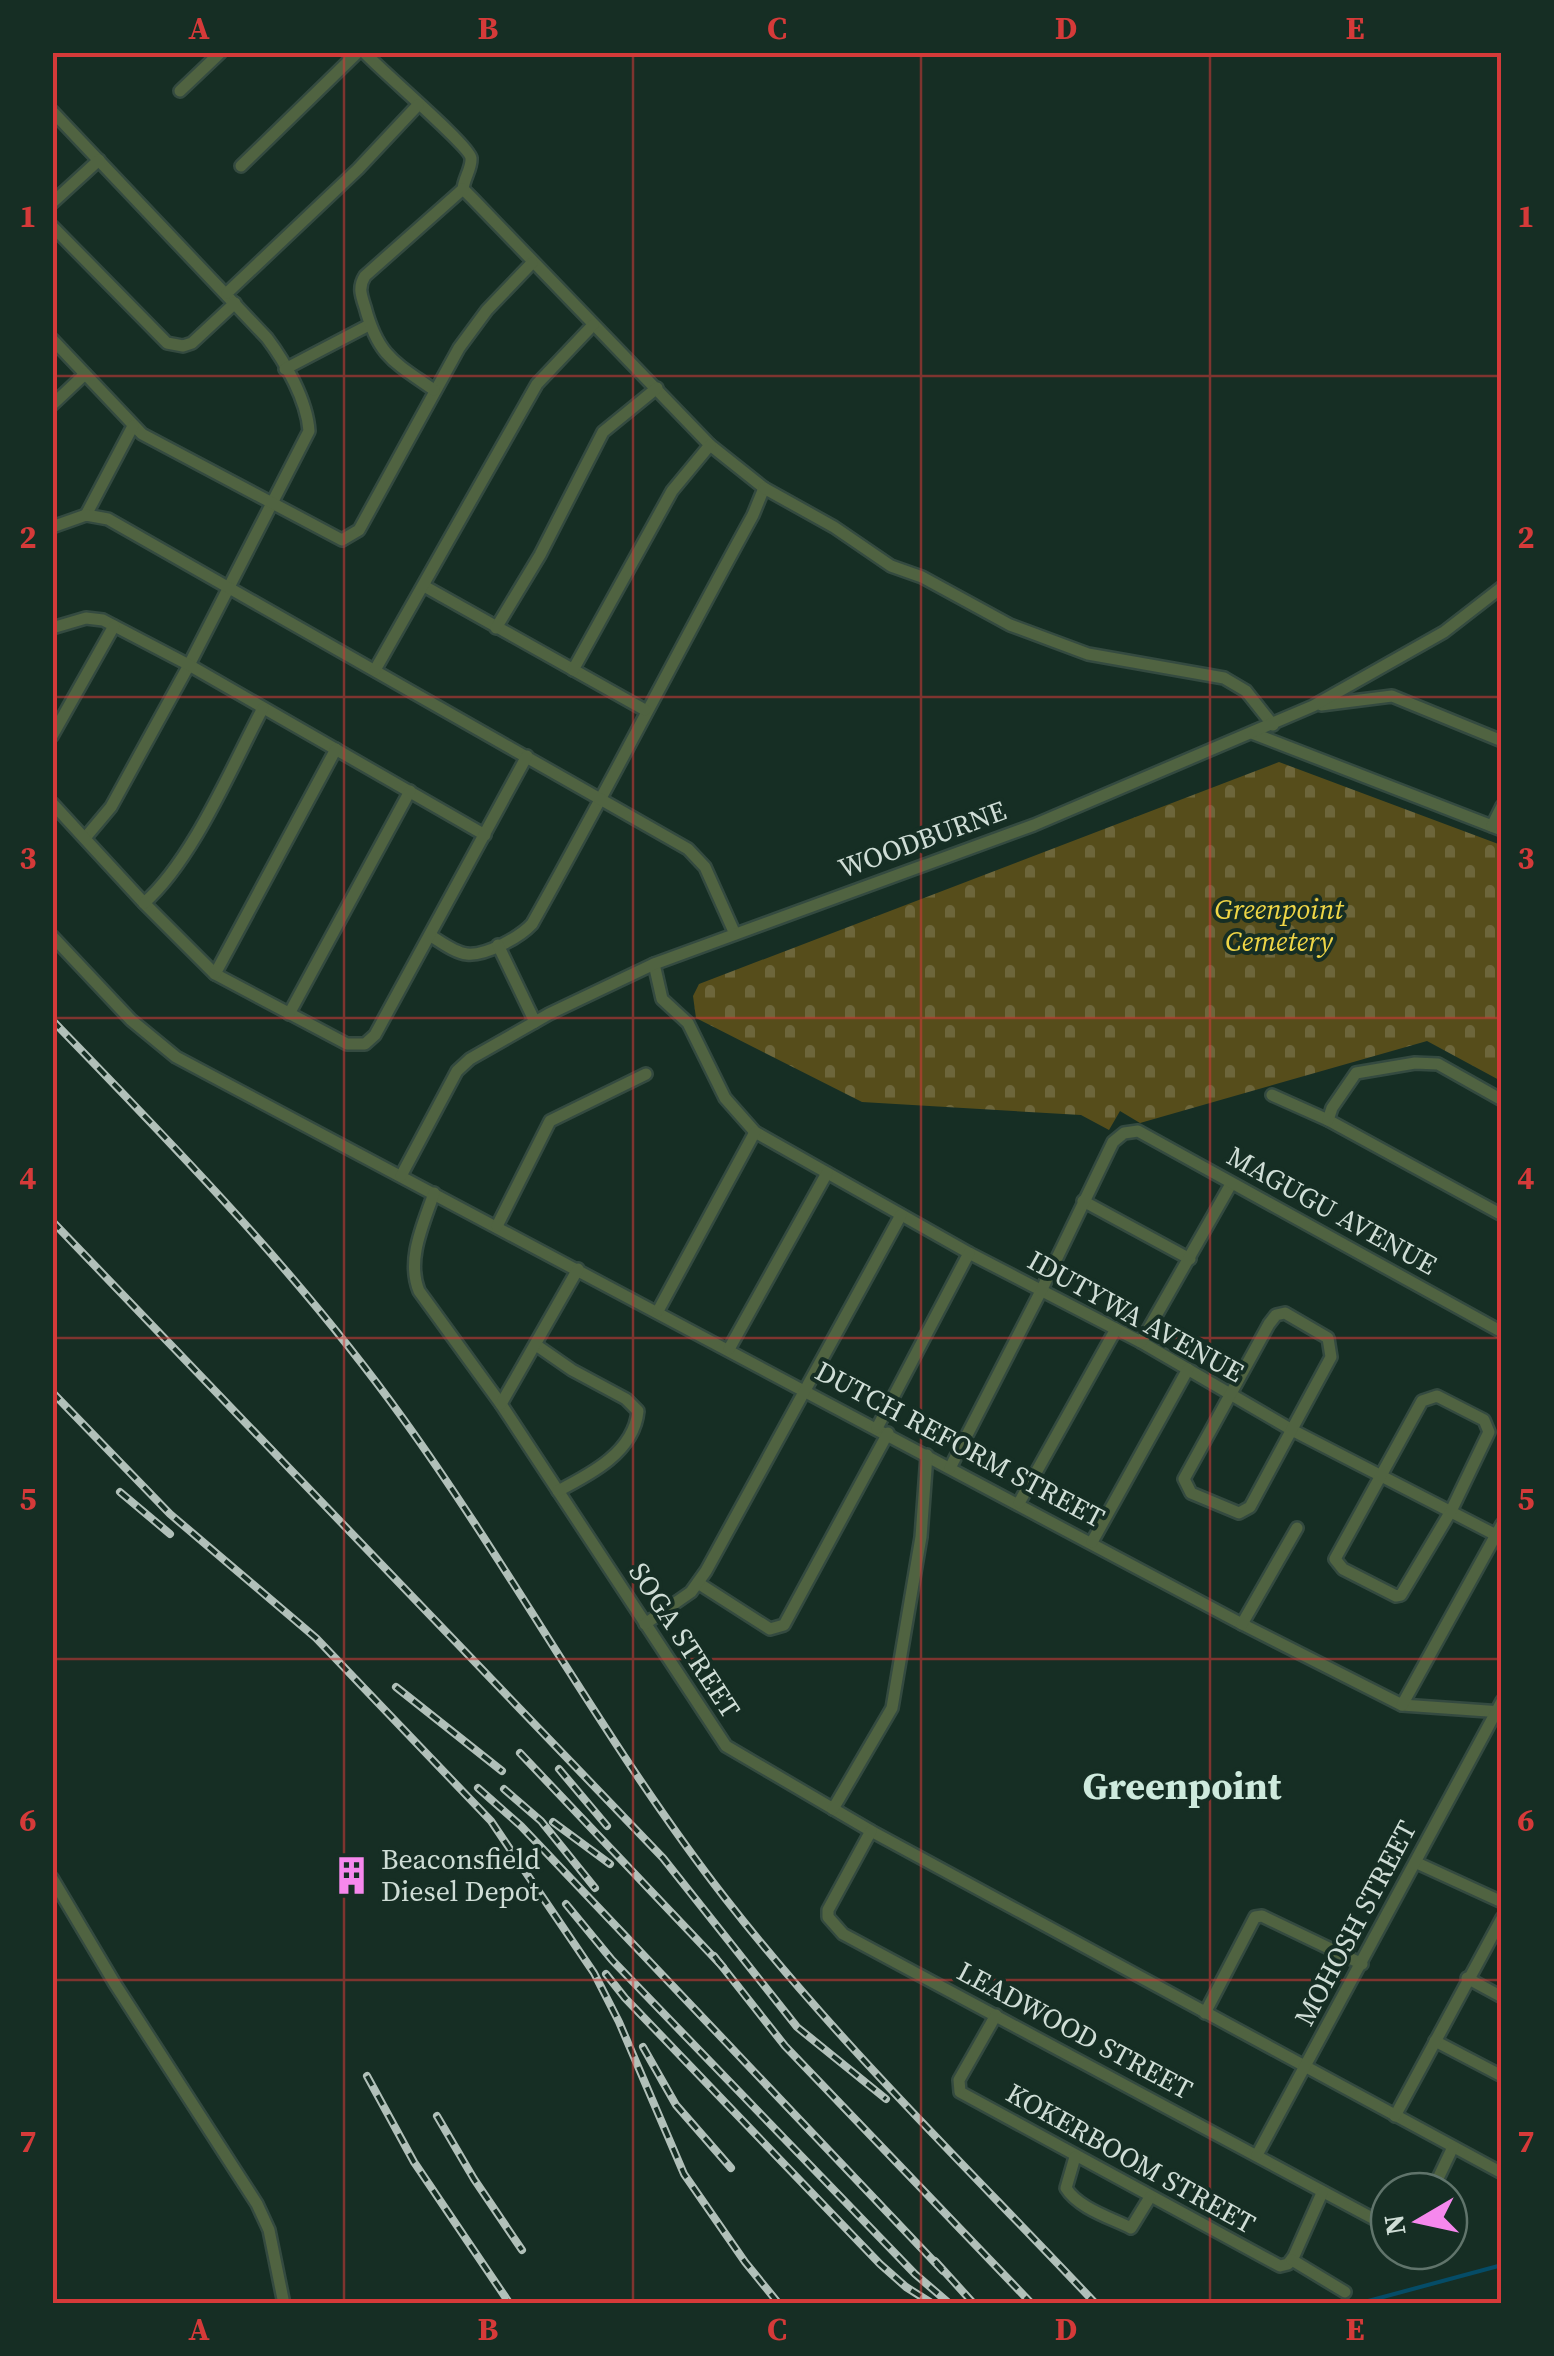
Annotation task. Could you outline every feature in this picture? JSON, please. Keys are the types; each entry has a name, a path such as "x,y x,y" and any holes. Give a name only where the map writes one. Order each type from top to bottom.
{"street":[{"path":"180,91 221,52"},
{"path":"240,166 361,52 447,128 470,154 472,161 464,189 365,276 360,287 369,325 386,356 434,390"},
{"path":"52,226 167,344 183,346 192,343 418,106"},
{"path":"52,111 267,338 286,369 309,430 189,666 111,806 84,838"},
{"path":"52,204 99,160"},
{"path":"464,189 710,445 764,488 834,527 891,566 922,577 1010,625 1088,654 1224,678 1237,684 1272,724"},
{"path":"52,338 133,426 342,540 354,535 474,326 532,263"},
{"path":"286,369 369,325"},
{"path":"375,670 536,384 594,325"},
{"path":"52,405 85,374"},
{"path":"496,628 540,555 603,432 657,388"},
{"path":"86,516 133,426"},
{"path":"574,670 672,492 710,445"},
{"path":"430,936 470,955 498,945 532,924 602,800 645,710 753,515 764,488"},
{"path":"52,527 86,516 108,519 695,854 705,867 735,934"},
{"path":"424,586 645,710"},
{"name":"WOODBURNE","path":"401,1176 456,1071 536,1022 654,964 1034,825 1313,706 1444,632 1502,586"},
{"path":"52,628 86,618 102,620 485,835"},
{"path":"52,736 114,626"},
{"path":"1313,706 1392,696 1502,742"},
{"path":"144,903 166,882 263,708"},
{"path":"1252,733 1497,828 1502,806"},
{"path":"215,974 336,749"},
{"path":"52,803 215,974 347,1044 358,1046 371,1041 527,756"},
{"path":"289,1014 410,791"},
{"name":"DUTCH REFORM STREET","path":"52,936 131,1020 176,1057 1242,1624 1402,1705 1500,1709"},
{"path":"498,945 536,1022"},
{"name":"IDUTYWA AVENUE","path":"654,964 662,999 688,1023 725,1098 756,1132 969,1253 1142,1342 1292,1430 1452,1512 1499,1530"},
{"path":"1328,1120 1356,1073 1416,1063 1438,1064 1502,1100"},
{"path":"497,1226 550,1121 646,1074"},
{"path":"1272,1095 1328,1120 1502,1215"},
{"name":"MAGUGU AVENUE","path":"1083,1201 1112,1142 1124,1133 1138,1131 1502,1332"},
{"path":"658,1311 756,1132"},
{"path":"729,1350 827,1173"},
{"path":"1142,1342 1230,1184"},
{"name":"SOGA STREET","path":"434,1192 415,1254 414,1281 501,1404 726,1746 871,1830 1502,2173"},
{"path":"950,1468 1083,1201 1190,1259"},
{"path":"645,1624 691,1592 698,1582 901,1215"},
{"path":"698,1582 770,1628 784,1625 969,1253"},
{"path":"501,1404 578,1269"},
{"path":"1285,1313 1324,1334 1332,1344 1331,1358 1292,1430 1247,1510 1239,1513 1190,1493 1184,1479 1230,1396 1276,1316 1285,1313"},
{"path":"1019,1503 1116,1330"},
{"path":"536,1345 626,1399 638,1411 636,1421 609,1462 558,1491"},
{"path":"1092,1542 1188,1369"},
{"path":"1432,1396 1441,1396 1484,1420 1489,1427 1452,1512 1401,1595 1388,1594 1343,1570 1335,1558 1380,1476 1422,1401 1432,1396"},
{"path":"833,1809 892,1708 921,1537 927,1455"},
{"path":"1242,1624 1296,1528"},
{"path":"1402,1705 1499,1530"},
{"name":"MOHOSH STREET","path":"1256,2155 1500,1709"},
{"name":"LEADWOOD STREET","path":"871,1830 828,1910 828,1917 843,1934 1369,2217"},
{"path":"1416,1863 1502,1902"},
{"path":"52,1878 114,1984 258,2204 270,2230 284,2304"},
{"path":"1205,2013 1255,1917 1262,1916 1362,1964"},
{"path":"1396,2116 1502,1918"},
{"path":"1467,1978 1502,1996"},
{"name":"KOKERBOOM STREET","path":"996,2016 959,2080 960,2092 1276,2265 1284,2266 1292,2260 1345,2292"},
{"path":"1435,2041 1502,2076"},
{"path":"1442,2171 1453,2147"},
{"path":"1075,2157 1066,2188 1084,2204 1131,2228 1150,2198"},
{"path":"1292,2260 1322,2193"}],"green space":[{"name":"Greenpoint Cemetery","path":"1279,762 1501,845 1501,1081 1427,1041 1140,1123 1120,1111 1109,1130 1081,1115 862,1102 696,1018 693,996 699,984"}],"waterway":[{"path":"1357,2304 1502,2265"}],"railway":[{"path":"52,1020 236,1214 364,1366 445,1479 641,1781 768,1952 859,2055 1096,2304"},
{"path":"52,1221 663,1858 797,2027 886,2099"},
{"path":"52,1392 170,1514 316,1638 491,1821 594,1973 684,2174 779,2304"},
{"path":"120,1492 170,1534"},
{"path":"396,1687 502,1771"},
{"path":"520,1753 723,1967"},
{"path":"559,1769 607,1826"},
{"path":"478,1788 521,1826 943,2271"},
{"path":"504,1789 541,1821 595,1888"},
{"path":"553,1822 610,1864"},
{"path":"566,1904 612,1960 915,2274 950,2304"},
{"path":"714,1956 785,2046 1032,2304"},
{"path":"606,1974 880,2264 933,2304"},
{"path":"643,2047 676,2105 731,2168"},
{"path":"367,2076 414,2162 510,2304"},
{"path":"437,2116 522,2250"},
{"path":"935,2261 974,2304"}],"place":[{"name":"Beaconsfield Diesel Depot","path":"351,1875"}],"district":[{"name":"Greenpoint","path":"1182,1786"}]}
